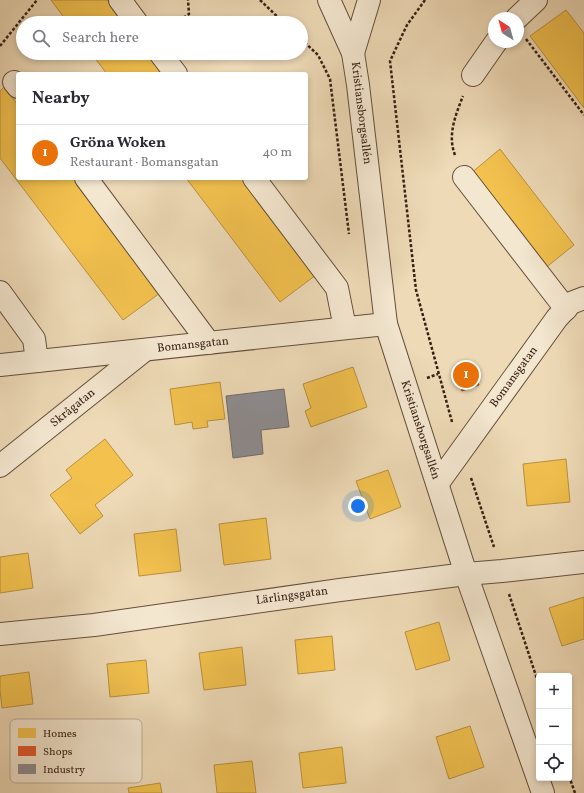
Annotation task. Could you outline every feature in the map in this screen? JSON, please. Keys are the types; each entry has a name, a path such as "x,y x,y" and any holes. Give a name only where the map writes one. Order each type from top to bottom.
{"street":[{"path":"120,0 132,16"},
{"name":"Kristiansborgsallén","path":"329,0 353,53 386,324 466,574 543,793"},
{"name":"Kristiansborgsallén","path":"353,53 369,0"},
{"path":"524,20 536,0"},
{"path":"473,75 492,48"},
{"path":"165,60 174,72"},
{"path":"464,177 575,303"},
{"path":"87,180 209,343"},
{"path":"256,180 337,288 345,328"},
{"path":"0,292 34,339 37,361"},
{"name":"Bomansgatan","path":"438,483 557,318 575,303"},
{"name":"Bomansgatan","path":"0,365 386,324"},
{"name":"Skrågatan","path":"0,466 145,350"},
{"name":"Lärlingsgatan","path":"0,634 94,625 325,592 466,574 584,562"}],"path":[{"path":"24,16 37,0"},
{"path":"186,16 189,14 188,0"},
{"path":"260,0 277,16"},
{"path":"425,0 407,25 390,60 416,290 451,421"},
{"path":"0,46 16,26"},
{"path":"524,32 584,115"},
{"path":"308,46 318,55 330,79 350,242"},
{"path":"464,177 452,149 453,123 463,94 473,75"},
{"path":"471,477 496,552"},
{"path":"508,591 536,675"},
{"path":"571,781 575,793"}],"building: Homes":[{"path":"51,0 107,0 120,16 63,16"},
{"path":"566,10 584,33 584,108 530,36"},
{"path":"96,60 152,60 161,72 105,72"},
{"path":"4,87 16,102 16,179 0,158 0,91"},
{"path":"500,149 574,245 544,269 470,174"},
{"path":"17,180 75,180 160,293 123,320"},
{"path":"188,180 244,180 316,275 280,302"},
{"path":"353,367 367,407 311,427 305,411 311,408 303,384"},
{"path":"220,382 225,419 207,421 208,427 193,429 192,422 175,425 170,389"},
{"path":"105,439 133,475 95,505 103,516 80,534 50,495 72,478 66,470"},
{"path":"566,459 570,502 527,506 523,464"},
{"path":"388,470 401,507 370,519 356,481"},
{"path":"266,518 271,559 224,565 219,524"},
{"path":"176,529 181,571 139,576 134,534"},
{"path":"28,553 33,588 0,593 0,557"},
{"path":"584,597 584,639 562,646 549,608"},
{"path":"439,622 450,660 416,670 405,632"},
{"path":"332,636 335,670 298,674 295,640"},
{"path":"242,647 246,685 204,690 199,653"},
{"path":"146,660 149,693 110,697 107,664"},
{"path":"29,672 33,704 2,708 0,676"},
{"path":"470,726 484,767 449,779 436,737"},
{"path":"342,747 346,783 303,788 299,753"},
{"path":"252,761 256,793 217,793 214,765"},
{"path":"160,783 162,793 129,793 128,788"}],"building: Shops":[{"path":"471,362 479,385 462,391 454,368"}],"building: Industry":[{"path":"284,389 289,427 261,430 263,454 233,458 226,396"}],"place":[{"name":"Gröna Woken","path":"466,375"}]}
